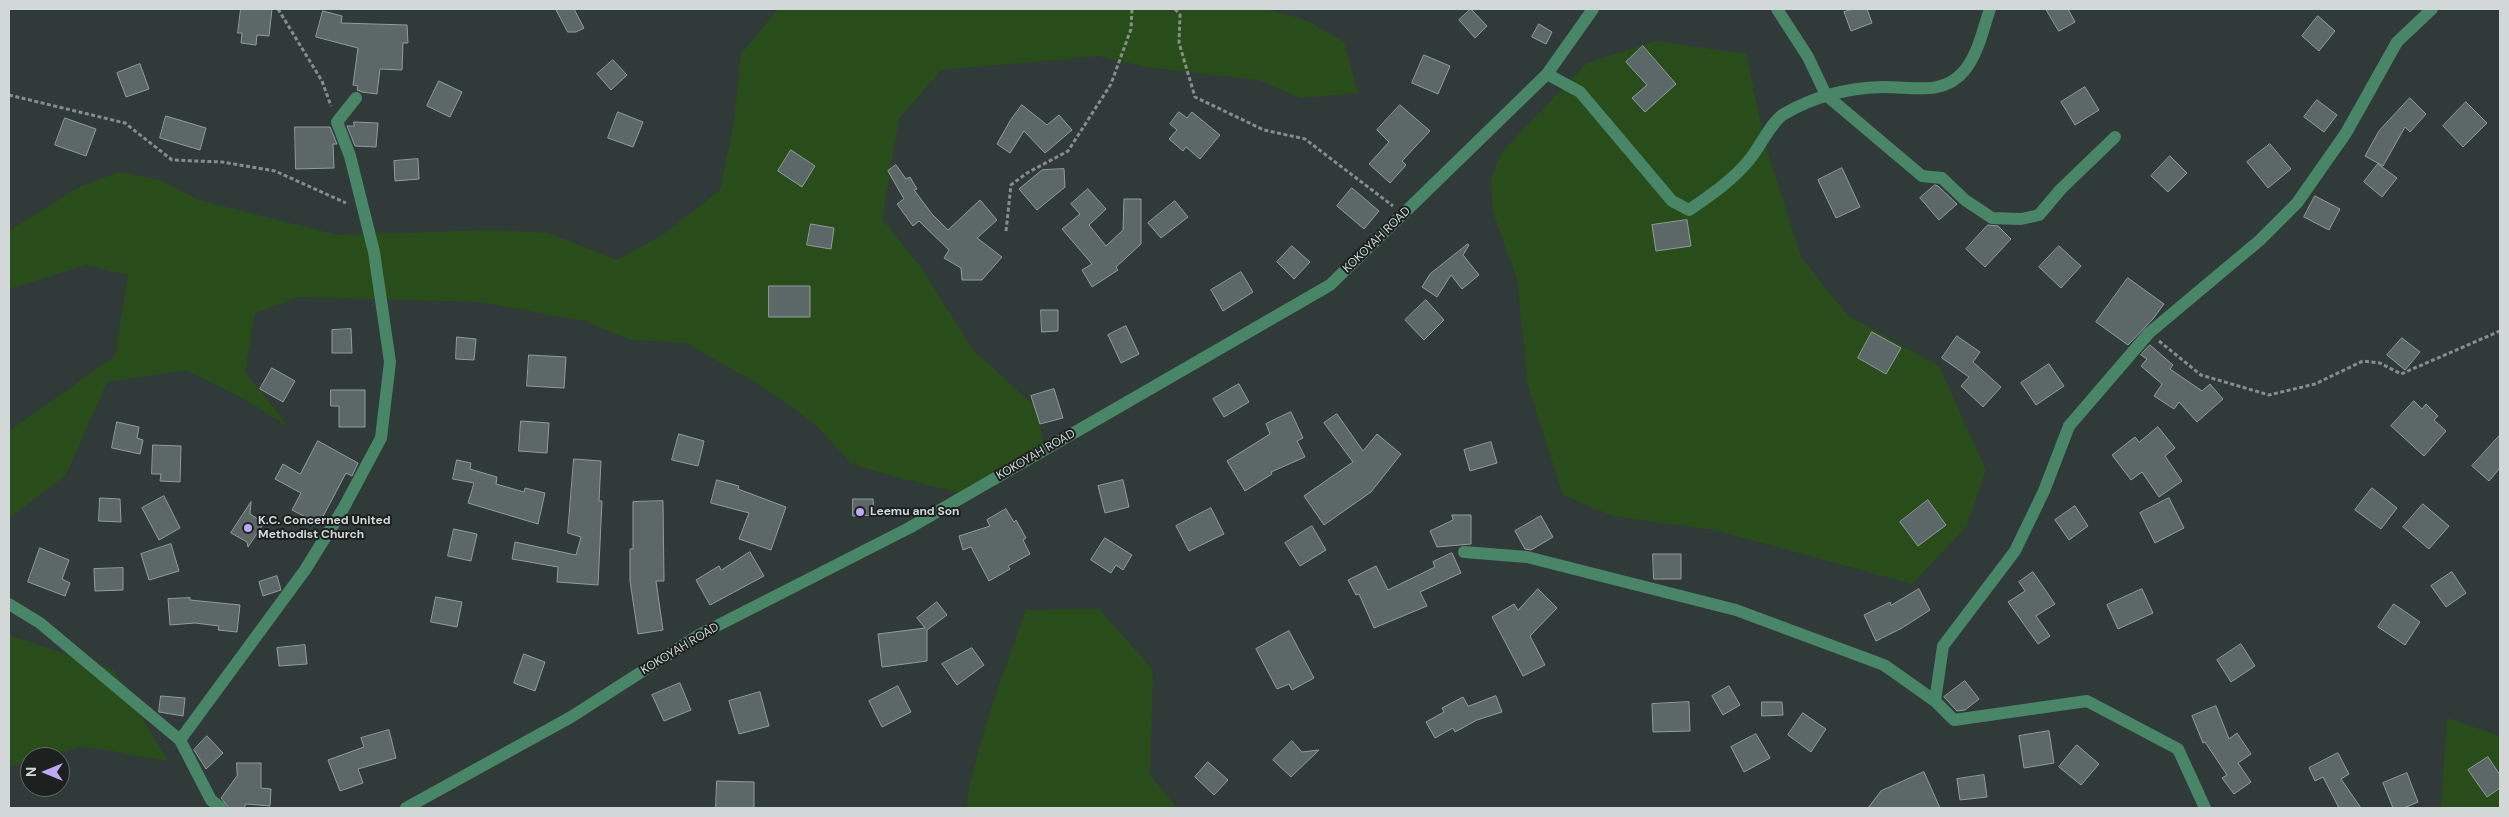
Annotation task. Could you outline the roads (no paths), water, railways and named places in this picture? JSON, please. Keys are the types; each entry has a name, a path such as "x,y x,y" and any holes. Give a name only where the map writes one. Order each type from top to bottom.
{"street":[{"name":"KOKOYAH ROAD","path":"406,808 571,717 699,635 909,528 1330,285 1547,74 1593,9"},
{"path":"1777,9 1808,57 1826,95 1922,176 1942,178 1965,200 1992,218 2021,219 2039,216 2062,189 2115,137"},
{"path":"1547,74 1580,92 1672,200 1689,210 1718,191 1749,160 1782,115 1826,95 1882,87 1916,90 1946,85 1964,72 1977,48 1990,9"},
{"path":"1935,701 1943,646 2015,551 2044,491 2069,426 2149,333 2260,240 2297,203 2346,133 2397,42 2432,9"},
{"path":"180,740 305,570 343,509 381,438 390,362 374,252 350,156 337,122 356,98"},
{"path":"1464,552 1527,557 1736,610 1884,665 1935,701 1954,720 2087,701 2178,749 2205,808"},
{"path":"9,604 40,623 180,740 211,800 222,808"}],"place":[{"name":"Leemu and Son","path":"860,512"},
{"name":"K.C. Concerned United Methodist Church","path":"248,528"}]}
